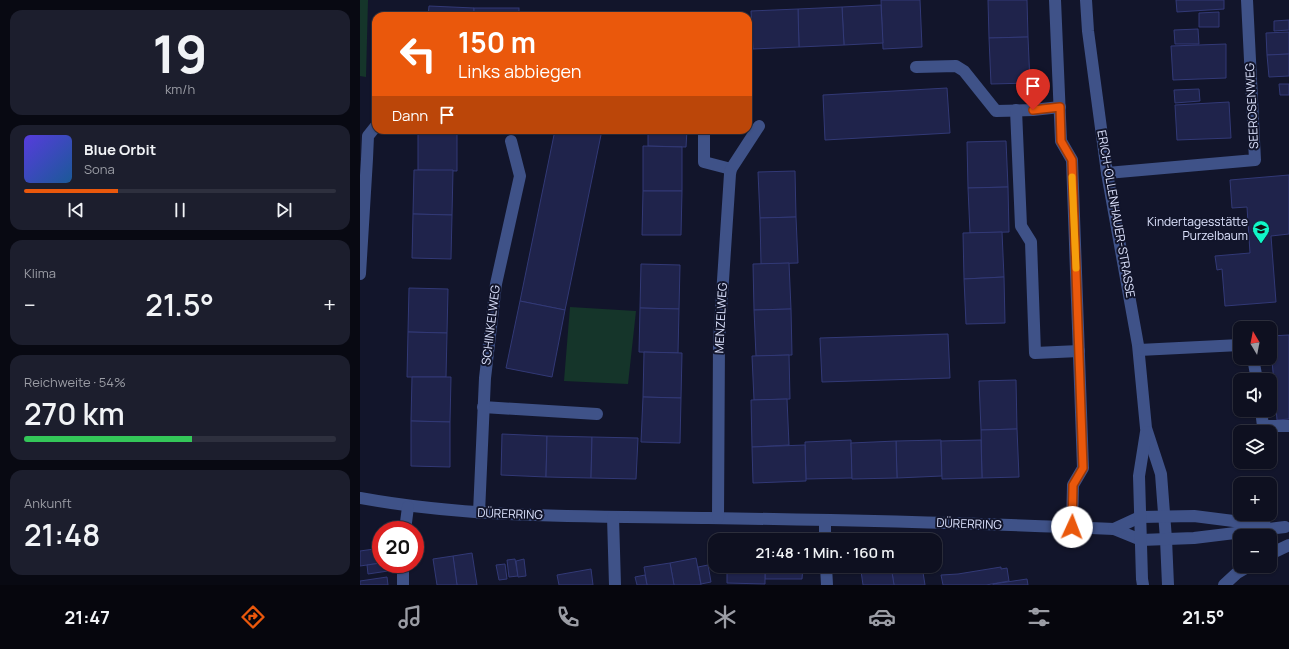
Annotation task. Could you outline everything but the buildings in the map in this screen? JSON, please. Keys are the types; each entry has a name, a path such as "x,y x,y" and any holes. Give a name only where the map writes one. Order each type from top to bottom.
{"street":[{"path":"1055,0 1061,141 1072,160 1083,468 1073,485 1072,527"},
{"name":"ERICH-OLLENHAUER-STRASSE","path":"1086,0 1088,31 1107,173 1139,350 1146,428 1161,474 1165,517 1168,585"},
{"name":"SEEROSENWEG","path":"1107,173 1255,160 1247,0"},
{"path":"916,67 956,66 964,71 996,111 1033,110 1060,107"},
{"path":"1016,110 1021,226 1030,242 1035,353 1079,351"},
{"name":"MENZELWEG","path":"718,518 719,341 731,169 759,126"},
{"path":"360,274 368,136 372,131"},
{"path":"704,134 704,162 731,169"},
{"name":"SCHINKELWEG","path":"479,513 485,378 496,284 520,176 511,141"},
{"path":"1139,350 1233,345"},
{"path":"483,408 597,414"},
{"path":"1262,417 1264,426 1289,426"},
{"name":"ERICH-OLLENHAUER-STRASSE","path":"1143,585 1139,476 1146,428"},
{"name":"DÜRERRING","path":"360,498 408,506 479,513 613,517 825,520 1114,529 1141,540 1194,538 1287,527"},
{"path":"406,521 408,506"},
{"path":"1140,517 1194,516 1287,527"},
{"path":"613,517 615,585"},
{"name":"DÜRERRING","path":"1114,529 1140,517"},
{"path":"825,520 825,533"},
{"path":"1277,551 1289,545"},
{"path":"403,573 403,585"},
{"path":"826,573 827,585"},
{"path":"1224,585 1237,573"}],"green space":[{"path":"360,0 368,0 366,77 360,76"},
{"path":"570,307 636,311 628,384 564,381"}],"slow traffic":[{"path":"1072,177 1076,268"}],"place":[{"name":"Kindertagesstätte Purzelbaum","path":"1261,244"}],"route":[{"path":"1033,110 1060,107 1061,141 1072,160 1083,468 1073,485 1072,527"}]}
